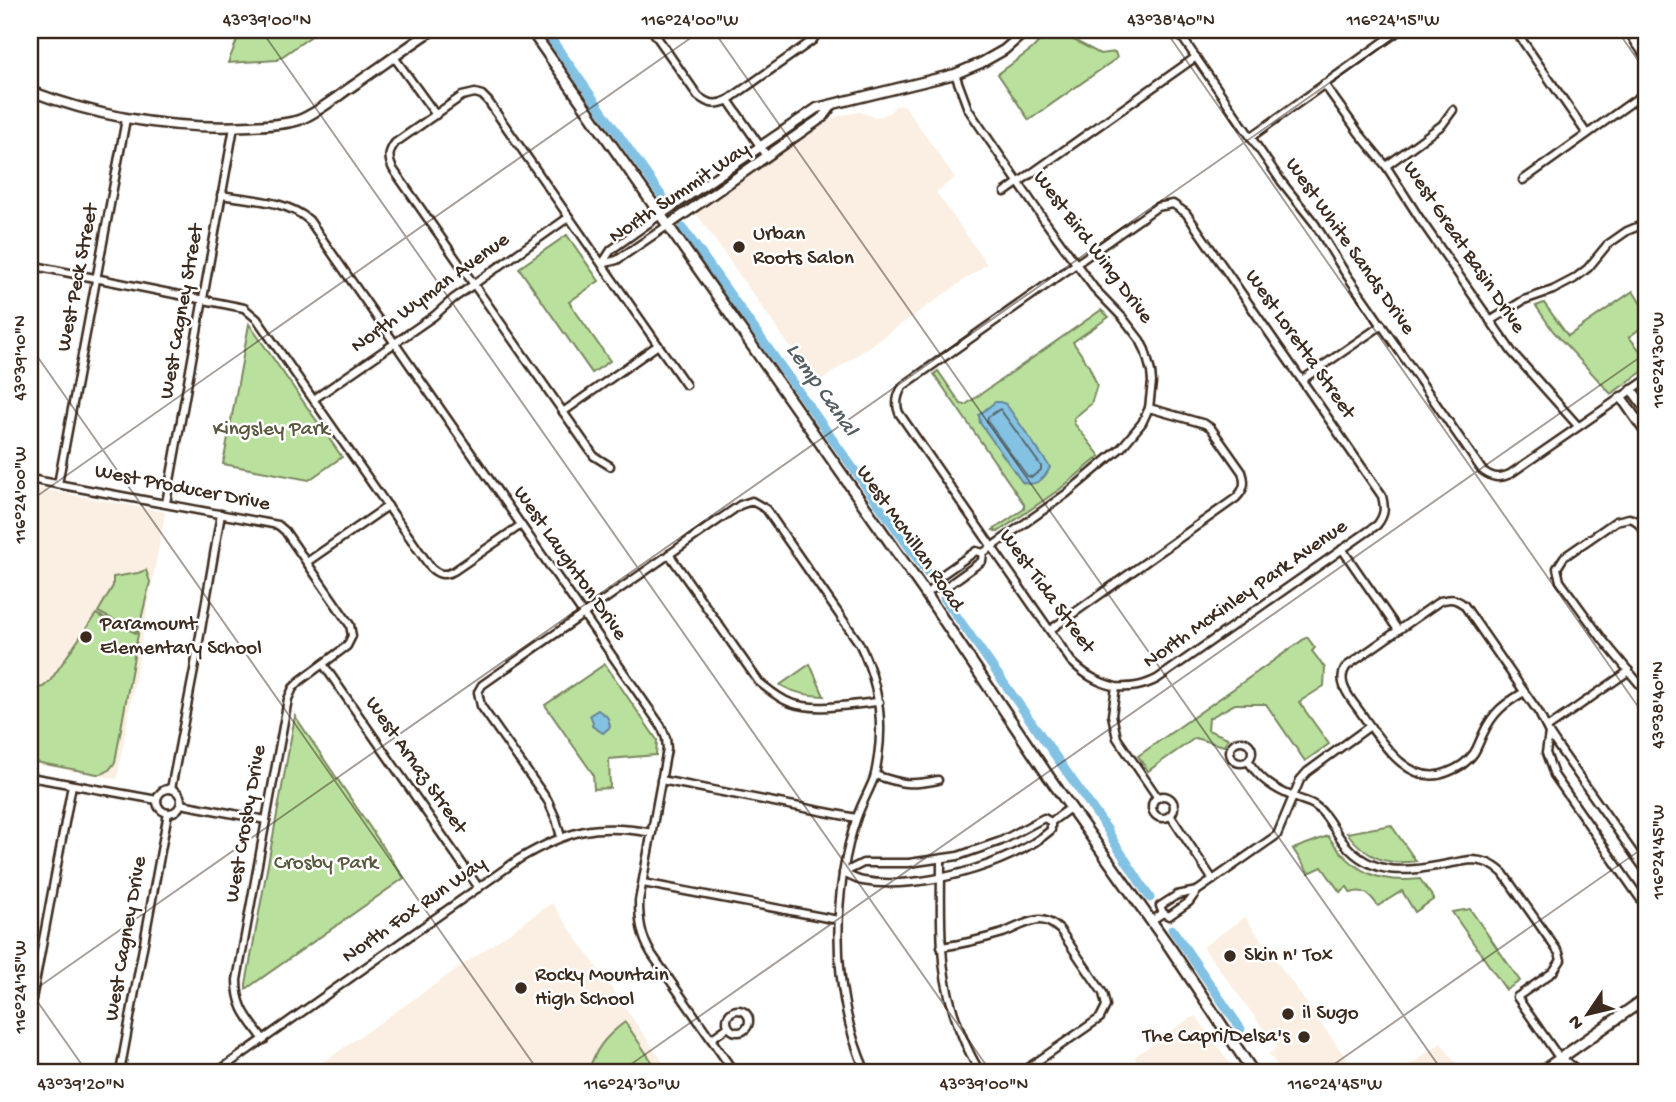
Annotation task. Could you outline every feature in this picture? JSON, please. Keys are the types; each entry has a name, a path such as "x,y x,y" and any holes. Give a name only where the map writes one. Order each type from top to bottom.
{"main road":[{"name":"West McMillan Road","path":"531,30 926,594 1253,1072"},
{"path":"1541,1072 1646,998"}],"street":[{"path":"30,91 61,103 126,119 234,127 279,124 298,120 324,106 433,30"},
{"path":"652,30 698,96 713,104 728,100 813,40 819,30"},
{"path":"1013,30 1024,33"},
{"name":"West White Sands Drive","path":"1177,30 1281,181 1315,224 1482,470 1496,478 1510,474 1577,426"},
{"path":"1251,137 1400,30"},
{"path":"1515,30 1587,134"},
{"path":"1627,30 1646,58"},
{"name":"North Summit Way","path":"601,264 611,250 817,108 955,75 1004,50 1024,33"},
{"path":"1636,44 1646,37"},
{"path":"394,57 436,115"},
{"path":"1005,192 1196,57"},
{"name":"West Bird Wing Drive","path":"955,75 968,109 1077,264 1102,297 1128,324 1145,350 1152,382 1149,408"},
{"name":"West Great Basin Drive","path":"1324,84 1386,166 1512,352 1577,426"},
{"path":"1523,180 1646,92"},
{"path":"610,466 594,456 393,169 389,155 395,143 462,96 475,93 482,95 686,385"},
{"path":"728,100 767,156"},
{"name":"North Summit Way","path":"601,264 617,260 667,226 823,117 832,105"},
{"path":"1386,166 1442,125 1453,110"},
{"name":"West Peck Street","path":"58,484 126,119"},
{"name":"West Cagney Street","path":"166,503 234,127"},
{"name":"West Laughton Drive","path":"221,195 285,206 300,212 309,220 661,726 667,749 639,901 639,924 643,940 734,1072"},
{"name":"West Loretta Street","path":"1077,264 1157,207 1173,204 1186,214 1382,496 1385,512"},
{"name":"North Wyman Avenue","path":"314,399 569,218"},
{"path":"1490,321 1524,300 1574,279 1588,268 1607,244 1628,231 1643,228"},
{"name":"West Tida Street","path":"1077,264 903,386 896,405 1071,661 1086,675 1116,687"},
{"path":"30,265 244,308 257,319 431,568 442,575 454,571 522,525"},
{"path":"1302,380 1382,325"},
{"path":"564,412 658,345"},
{"path":"1577,426 1646,380"},
{"path":"1632,390 1646,409"},
{"path":"1621,397 1646,433"},
{"path":"983,552 982,561 943,589 938,585 936,579 976,551 983,552 992,547 1066,494 1122,447 1142,423 1149,408 1211,428 1242,472 1244,486 1236,498 1050,630"},
{"name":"West Producer Drive","path":"30,479 278,525 285,531 350,625 352,636"},
{"path":"561,837 548,801 481,706 478,692 487,680 740,505 752,501 766,509 859,643 875,681 879,702 881,729 875,775 856,818 843,873 838,920 840,971 848,1018 866,1072"},
{"path":"307,562 388,506"},
{"name":"North McKinley Park Avenue","path":"1116,687 1132,688 1157,679 1377,525 1385,512"},
{"path":"171,789 221,514"},
{"path":"1646,533 1635,520 1629,518 1616,521 1564,558 1557,568 1560,581 1603,640 1646,692"},
{"path":"1342,549 1398,630"},
{"path":"669,554 758,682 773,693 790,703 809,706 879,702"},
{"path":"926,594 938,585"},
{"path":"1524,692 1500,707 1493,715 1476,750 1461,767 1444,774 1429,775 1415,771 1393,755 1370,726 1345,688 1341,677 1347,666 1440,601 1451,598 1458,600 1464,605 1539,713 1548,730 1646,870"},
{"name":"West Crosby Drive","path":"264,1040 242,1009 237,995 237,980 288,699 301,680 347,646 352,636"},
{"name":"West Arnaz Street","path":"323,664 479,888"},
{"path":"1629,671 1548,730 1546,753 1554,775 1646,907"},
{"path":"1116,687 1112,715 1117,738 1158,797"},
{"path":"1197,891 1177,895 1160,906 1163,913 1169,916 1189,902 1197,891 1277,835 1300,780 1370,726"},
{"path":"1248,761 1264,782 1321,810 1345,844 1358,857 1373,866 1408,870 1480,860 1503,873 1556,948 1561,960 1553,972 1517,997 1560,1059 1576,1072"},
{"path":"875,775 902,784 938,780"},
{"path":"30,777 157,800"},
{"path":"661,780 856,818"},
{"path":"30,1010 72,785"},
{"path":"171,789 179,794 181,804 177,811 168,813 160,808 157,800 162,791 171,789"},
{"path":"1158,797 1168,797 1173,802 1170,815 1163,817 1154,813 1152,806 1158,797"},
{"path":"181,804 266,820"},
{"path":"1051,822 1070,808"},
{"name":"West Cagney Drive","path":"120,1072 168,813"},
{"path":"1170,815 1213,880"},
{"path":"843,873 863,863 909,863 958,856 1001,841 1044,818 1051,822"},
{"path":"843,873 862,881 890,883 941,877 979,868 1041,839 1051,830 1051,822"},
{"name":"North Fox Run Way","path":"217,1072 541,846 561,837 596,829 624,828 652,833"},
{"path":"941,860 945,976 966,1046 980,1072"},
{"path":"643,883 838,920"},
{"path":"1151,921 1163,913"},
{"path":"942,947 1000,934 1036,920 1045,920 1059,930 1103,993 1106,1006 1100,1018 1022,1072"},
{"path":"711,1039 728,1027"},
{"path":"1560,1059 1562,1072"},
{"path":"30,1067 57,1072"}],"shaded area":[{"path":"904,105 955,178 936,192 987,264 816,384 696,213 838,116 859,112 875,117 882,116 895,106"},
{"name":"Paramount Elementary School","path":"30,487 165,512 117,779 30,763"},
{"name":"Rocky Mountain High School","path":"552,903 670,1072 309,1072"},
{"path":"1245,917 1356,1072 1282,1072 1269,1054 1277,1047 1203,947"},
{"path":"1196,1016 1236,1072 1146,1072 1134,1057"},
{"path":"1441,1043 1462,1072 1400,1072"}],"green space":[{"path":"241,30 320,30 277,60 228,63"},
{"path":"1050,30 1055,30 1100,54 1115,52 1117,58 1029,120 998,74 1032,49"},
{"path":"567,235 599,281 569,302 610,361 592,373 519,268"},
{"path":"1633,291 1646,312 1646,324 1629,337 1646,358 1646,369 1611,394 1553,331 1536,306 1544,303 1568,336"},
{"path":"1101,310 1109,317 1073,342 1089,366 1097,385 1091,404 1074,418 1074,423 1100,456 1060,489 998,532 993,530 1024,509 1024,504 934,374 938,371 961,404 965,405"},
{"name":"Kingsley Park","path":"249,324 342,457 309,480 223,464"},
{"path":"146,570 150,582 138,632 98,612 113,586 113,577"},
{"path":"96,614 138,634 115,762 108,771 97,774 30,761 30,689 43,687 50,681"},
{"path":"1307,637 1315,648 1312,651 1325,668 1324,686 1299,702 1329,744 1305,761 1266,704 1235,704 1209,718 1208,730 1228,738 1224,746 1195,738 1148,771 1138,756"},
{"path":"605,664 657,740 656,755 609,759 610,788 594,789 593,774 545,705"},
{"path":"810,664 824,696 801,694 780,685"},
{"name":"Crosby Park","path":"295,716 404,878 246,989 246,984"},
{"path":"1391,825 1416,861 1395,862 1377,858 1361,848 1347,833"},
{"path":"1328,836 1347,858 1367,873 1391,879 1420,879 1434,899 1415,912 1402,891 1378,906 1364,892 1351,893 1347,887 1340,892 1322,867 1309,873 1293,849"},
{"path":"1470,909 1520,981 1506,990 1452,912"},
{"path":"625,1022 659,1072 588,1072 602,1044"}],"water":[{"path":"995,402 1006,404 1050,467 1039,481 1031,484 1022,482 980,423 979,415"},
{"path":"598,710 607,716 610,727 603,733 592,726 590,715"}],"waterway":[{"name":"Lemp Canal","path":"545,30 664,199"},
{"name":"Lemp Canal","path":"683,228 928,574"},
{"name":"Lemp Canal","path":"944,598 1107,829 1150,898"},
{"name":"Lemp Canal","path":"1172,929 1241,1029"}],"place":[{"name":"Urban Roots Salon","path":"739,247"},
{"name":"Paramount Elementary School","path":"86,637"},
{"name":"Skin n' Tox","path":"1230,956"},
{"name":"Rocky Mountain High School","path":"521,988"},
{"name":"il Sugo","path":"1288,1014"},
{"name":"The Capri/Delsa's","path":"1304,1037"}]}
